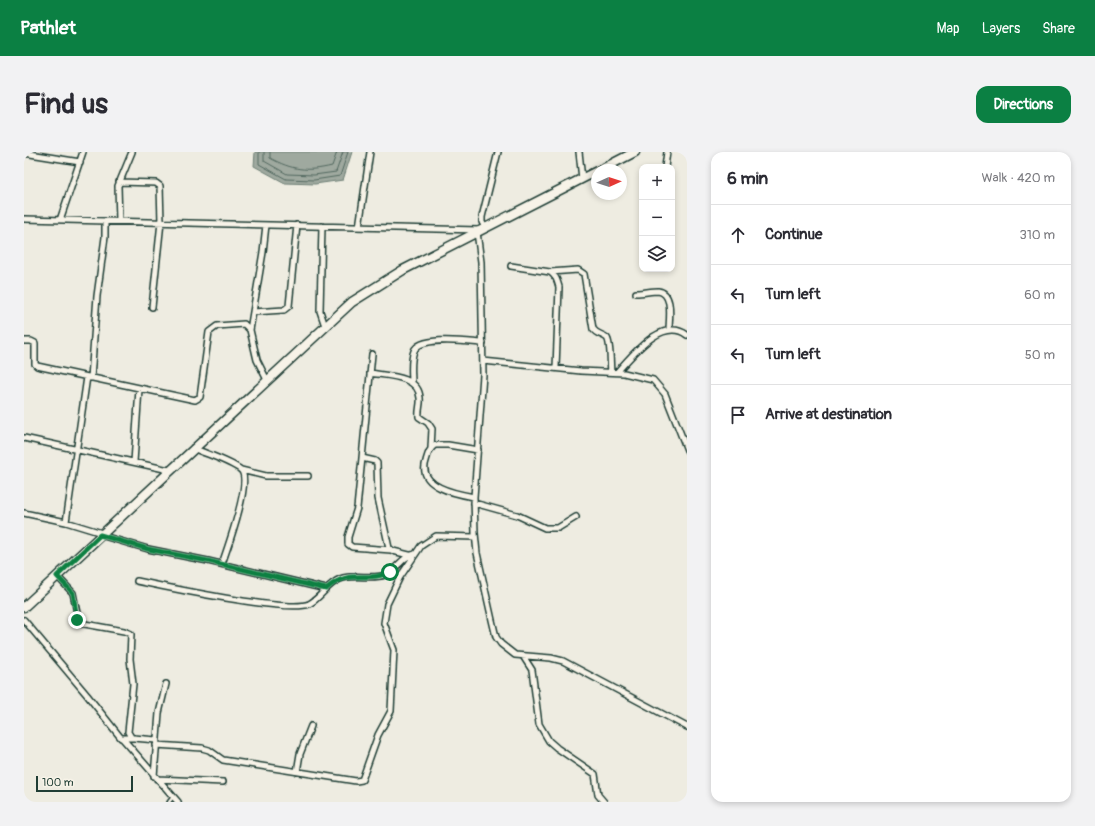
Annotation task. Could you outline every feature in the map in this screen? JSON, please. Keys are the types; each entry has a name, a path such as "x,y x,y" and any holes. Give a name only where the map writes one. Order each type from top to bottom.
{"main road":[{"path":"612,164 635,152"},
{"path":"24,607 169,470 352,302 372,288 403,270 591,174"}],"street":[{"path":"60,220 83,152"},
{"path":"119,221 117,192 119,182 132,152"},
{"path":"359,227 370,152"},
{"path":"498,152 482,217 481,230 483,361 474,497 475,537 496,638 507,651 515,655 551,658 563,661 687,727"},
{"path":"579,152 582,179"},
{"path":"665,164 667,152"},
{"path":"24,153 80,162"},
{"path":"119,182 159,184 161,190 161,222 152,307"},
{"path":"24,219 481,230"},
{"path":"66,522 76,449 89,378 97,296 105,237 105,221"},
{"path":"266,225 250,330 258,360 266,380"},
{"path":"253,312 284,310 289,306 297,225"},
{"path":"322,226 320,311 325,326"},
{"path":"511,266 550,272 578,270 584,274 593,329 597,334 605,337 608,342 614,372"},
{"path":"550,272 555,275 559,287 556,368"},
{"path":"636,294 659,291 666,295 670,304 669,330"},
{"path":"24,341 31,341 34,343 36,366 195,400 199,399 210,332 217,326 237,324 247,326 250,330"},
{"path":"614,372 646,342 662,332 669,330 682,331 687,335"},
{"path":"412,383 413,356 417,346 439,341 483,343"},
{"path":"372,354 357,508 348,537 348,544 352,547 391,550 412,555"},
{"path":"483,361 614,372 652,380 660,387 668,400 687,450"},
{"path":"370,373 404,379 412,383 419,394 419,417 428,423 432,429 431,448 424,464 427,476 441,488 455,494 474,497"},
{"path":"134,462 139,388"},
{"path":"24,438 169,470"},
{"path":"431,448 441,444 478,450"},
{"path":"193,448 241,470 266,476 308,476"},
{"path":"362,458 365,460 373,460 377,464 378,498 388,544 391,550"},
{"path":"222,564 244,491 244,476 241,470"},
{"path":"474,503 517,515 545,528 558,528 576,517"},
{"path":"24,513 66,522 148,549 222,564 326,589"},
{"path":"137,581 193,592 294,606 310,603 334,582 349,576 384,575 390,572 436,536 475,537"},
{"path":"123,739 134,738 206,749 223,760 356,781 362,780 373,745 391,711 394,650 384,623 387,604 412,555"},
{"path":"57,576 73,593 78,624 124,631 130,634 130,659 133,680 128,732 134,738"},
{"path":"24,620 155,777 178,802"},
{"path":"523,656 532,670 539,724 548,740 557,748 595,774 598,795 604,802"},
{"path":"155,777 156,742 160,707 166,684"},
{"path":"297,772 300,754 311,726"},
{"path":"155,777 223,782"}],"lane":[{"path":"169,802 174,797"}],"water":[{"path":"255,152 352,152 343,180 315,184 285,183 254,166"}],"route":[{"path":"77,620 75,598 72,590 57,576 100,535 148,549 208,561 326,589 334,582 349,576 377,576 390,572"}]}
